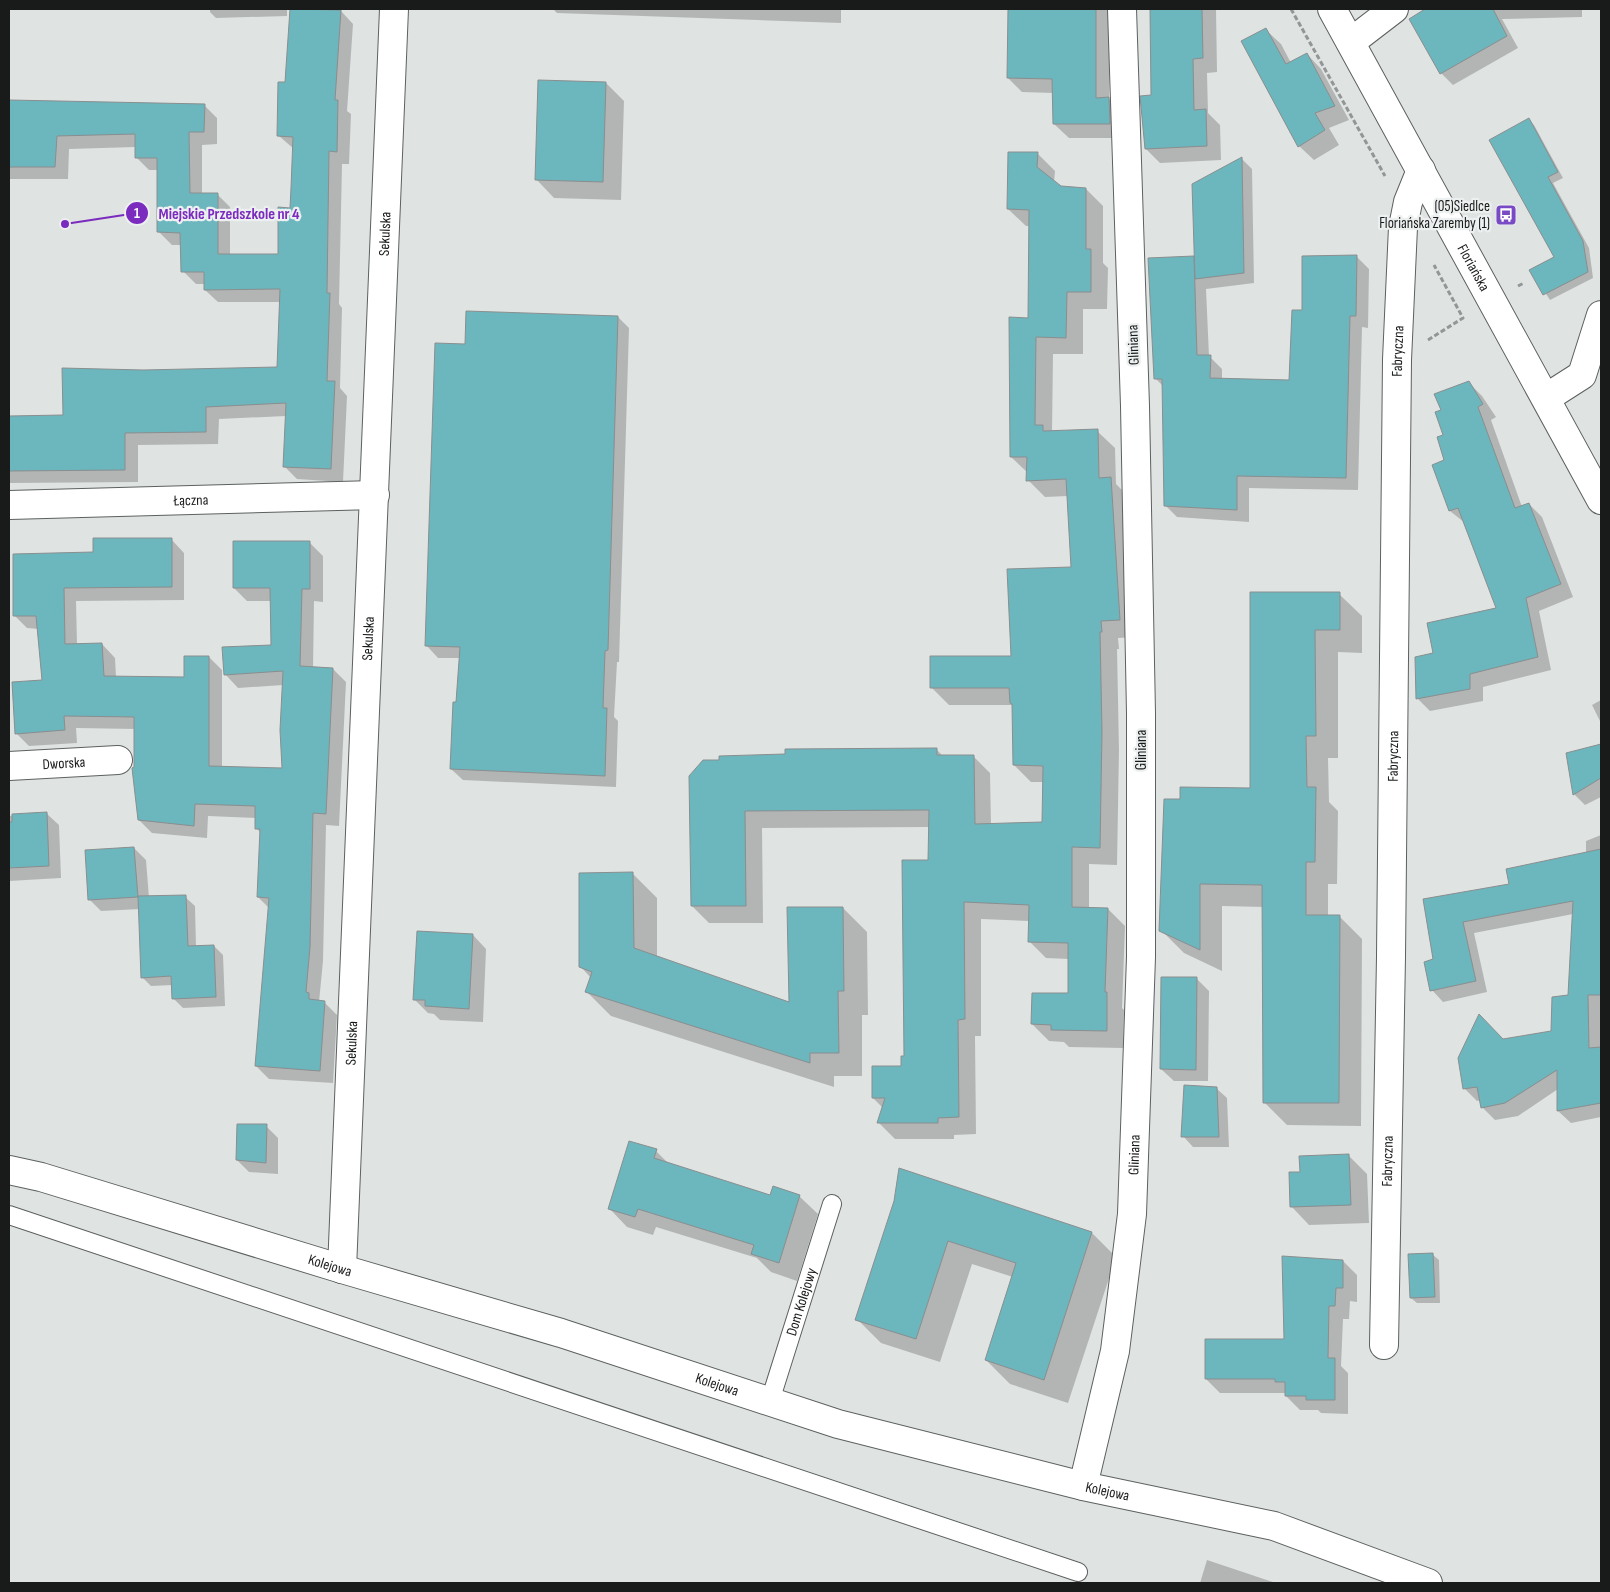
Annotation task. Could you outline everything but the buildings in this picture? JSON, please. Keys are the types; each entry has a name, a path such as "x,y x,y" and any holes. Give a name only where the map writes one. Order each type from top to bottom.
{"street":[{"name":"Sekulska","path":"342,1269 394,9"},
{"name":"Gliniana","path":"1083,1486 1115,1351 1132,1214 1140,967 1140,664 1135,406 1122,9"},
{"name":"Floriańska","path":"1332,9 1601,500"},
{"path":"1351,42 1394,9"},
{"name":"Fabryczna","path":"1384,1345 1391,967 1397,360 1403,227 1408,202 1421,170"},
{"path":"1546,398 1582,374 1601,315"},
{"name":"Łączna","path":"9,505 375,495"},
{"name":"Dworska","path":"9,766 118,760"},
{"name":"Kolejowa","path":"9,1170 42,1177 342,1269 561,1332 838,1424 1083,1486 1274,1526 1428,1583"}],"lane":[{"name":"Dom Kolejowy","path":"770,1401 832,1204"},
{"path":"9,1215 1078,1572"}],"path":[{"path":"1291,9 1406,213"},
{"path":"1429,257 1462,318"}],"place":[{"name":"(05)Siedlce Floriańska Zaremby (1)","path":"1506,215"},
{"name":"Miejskie Przedszkole nr 4","path":"65,224"}]}
